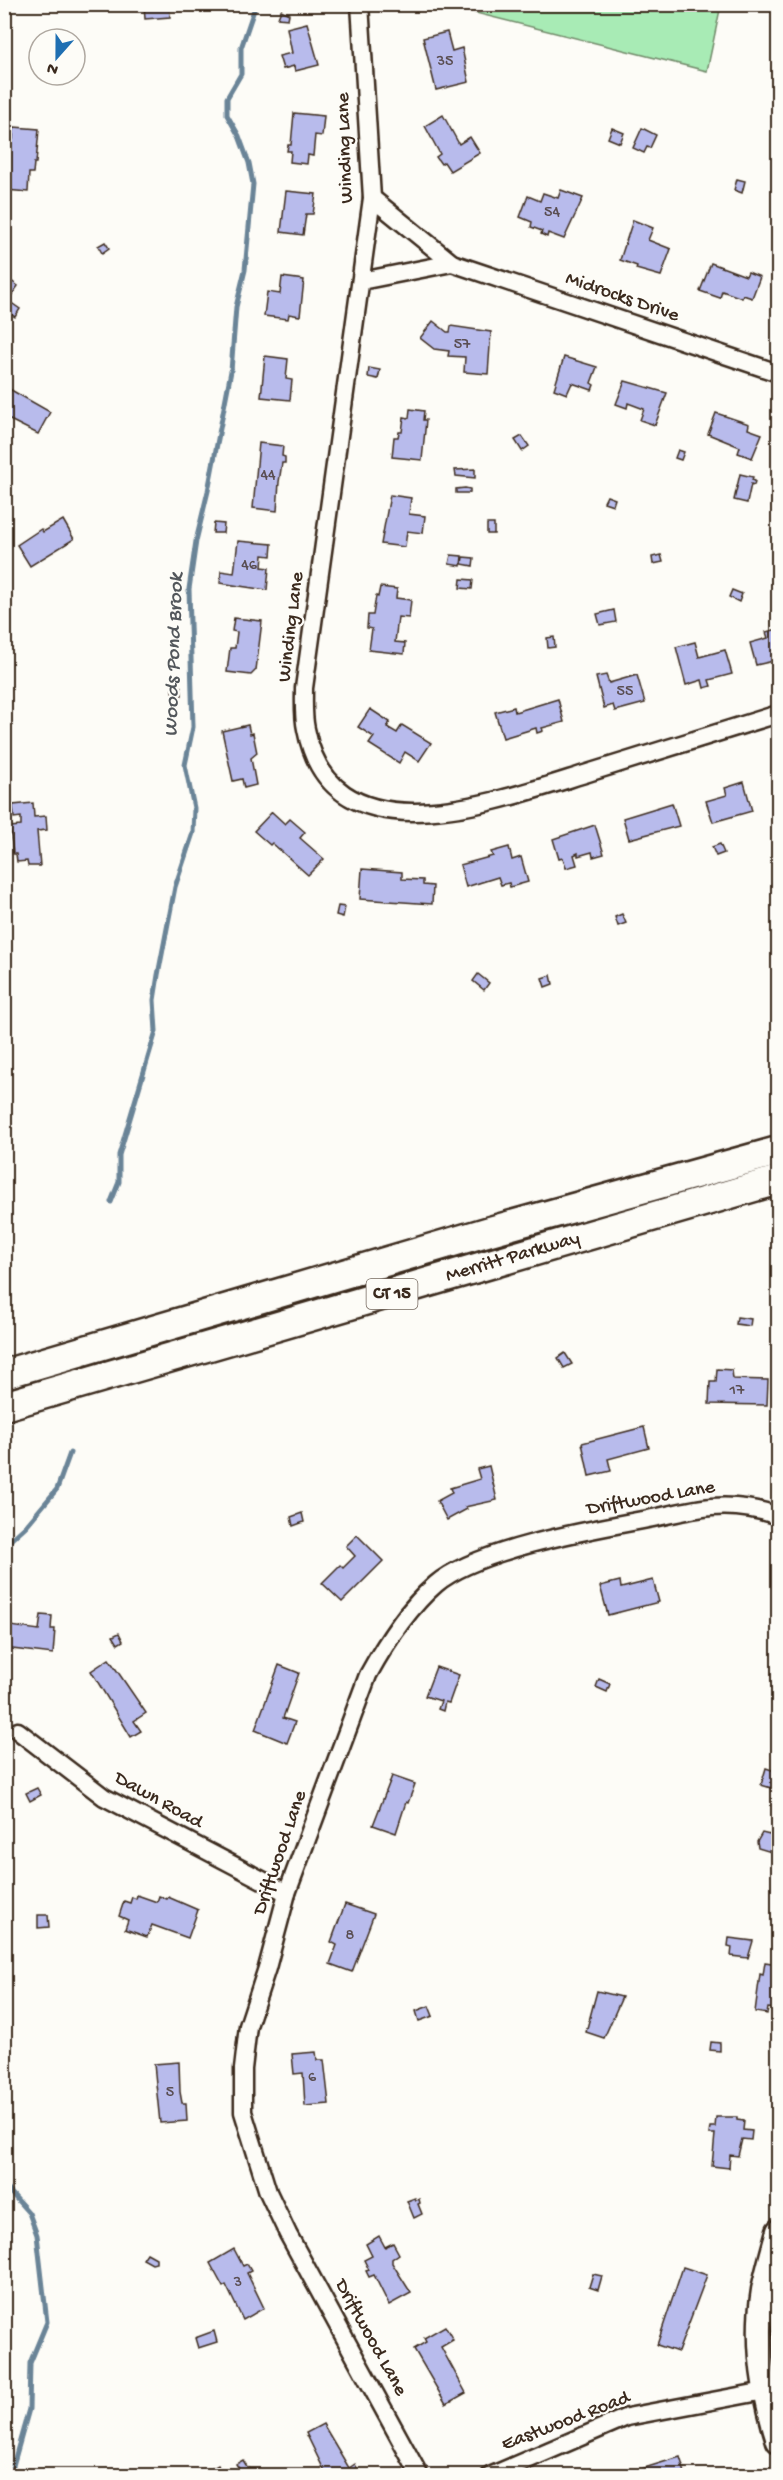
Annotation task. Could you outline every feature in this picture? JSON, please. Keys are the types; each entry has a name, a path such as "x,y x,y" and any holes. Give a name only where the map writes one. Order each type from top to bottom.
{"highway":[{"name":"Merritt Parkway","path":"4,1374 490,1231 778,1151"},
{"name":"Merritt Parkway","path":"4,1406 778,1180"}],"main road":[{"path":"778,2231 761,2306 759,2338 765,2391 778,2442"}],"street":[{"name":"Winding Lane","path":"360,4 372,198 304,688 306,728 312,750 322,771 337,788 353,799 388,811 418,813 477,806 778,714"},
{"name":"Midrocks Drive","path":"372,198 452,263 778,373"},
{"name":"Midrocks Drive","path":"361,281 452,263"},
{"name":"Driftwood Lane","path":"420,2475 288,2234 268,2192 243,2112 243,2069 248,2025 287,1893 368,1675 386,1642 436,1584 479,1561 585,1531 711,1507 756,1509 778,1516"},
{"name":"Dawn Road","path":"18,1731 104,1797 287,1893"},
{"name":"Eastwood Road","path":"490,2475 627,2417 765,2391"}],"green space":[{"path":"721,4 707,71 444,5"}],"building":[{"path":"144,4 169,4 170,17 145,19"},
{"path":"281,10 289,14 288,19 278,18"},
{"path":"307,23 319,65 295,71 294,66 283,69 279,56 292,53 287,28"},
{"path":"447,32 452,51 462,48 469,82 436,90 423,38"},
{"path":"294,113 324,116 322,136 315,135 313,156 308,155 307,164 290,162 291,151 287,151 288,145 291,145"},
{"path":"443,115 459,144 470,137 480,153 450,171 444,162 441,164 436,157 440,154 425,126"},
{"path":"14,127 39,129 36,163 34,163 33,173 29,173 28,192 6,190 10,138 13,139"},
{"path":"612,128 624,133 620,143 608,138"},
{"path":"642,128 656,135 650,148 647,147 644,153 633,148"},
{"path":"737,179 745,181 742,193 734,190"},
{"path":"561,190 583,198 564,239 548,233 547,237 541,234 542,231 531,227 532,222 520,217 528,196 540,201 543,193 558,198"},
{"path":"286,191 316,194 313,214 306,214 303,235 281,232"},
{"path":"633,220 653,228 648,240 671,249 661,276 636,269 637,266 620,260"},
{"path":"105,242 109,248 102,253 98,246"},
{"path":"711,263 746,276 748,272 760,277 752,298 743,295 742,298 722,291 720,298 700,291"},
{"path":"282,277 304,280 300,316 289,314 288,319 264,316 267,292 280,294"},
{"path":"7,278 18,286 4,306 4,282"},
{"path":"10,302 20,309 15,317 4,310"},
{"path":"433,321 447,332 450,332 451,326 491,332 488,374 464,372 465,357 448,356 449,351 434,349 420,338"},
{"path":"265,356 288,359 286,379 292,380 290,400 261,397"},
{"path":"564,357 597,367 591,383 594,385 592,390 572,383 567,394 554,389"},
{"path":"369,368 380,370 378,379 368,377"},
{"path":"625,381 667,393 655,425 640,420 644,409 628,403 627,408 616,404"},
{"path":"4,386 50,412 38,434 8,419 4,422"},
{"path":"410,409 424,411 423,420 426,420 422,460 392,457 394,437 398,437 399,432 402,432 404,417 409,418"},
{"path":"716,413 749,424 748,429 762,434 752,458 738,453 740,447 708,434"},
{"path":"522,436 529,446 522,451 515,440"},
{"path":"259,443 283,446 282,456 285,457 285,463 282,463 277,511 253,508"},
{"path":"678,450 684,452 681,460 675,458"},
{"path":"475,469 475,478 456,476 455,470"},
{"path":"740,474 753,477 752,480 755,481 754,485 751,484 747,503 734,500"},
{"path":"456,489 470,489 470,493 456,493"},
{"path":"390,495 411,498 409,514 425,516 423,533 407,531 405,547 381,544"},
{"path":"607,496 615,499 613,505 604,502"},
{"path":"63,520 74,539 30,566 17,545 41,529 43,532"},
{"path":"214,523 224,524 223,533 213,533"},
{"path":"487,524 494,524 494,534 487,534"},
{"path":"238,541 272,544 271,556 263,555 262,567 269,568 267,590 220,583 221,571 234,573"},
{"path":"451,555 462,556 461,566 449,564"},
{"path":"661,555 663,562 653,564 652,557"},
{"path":"463,557 474,558 473,566 462,564"},
{"path":"461,579 473,580 472,589 460,588"},
{"path":"380,587 397,589 396,598 411,600 409,618 398,617 395,642 405,643 404,654 369,650 372,629 367,628 368,615 373,615"},
{"path":"732,590 742,594 739,602 729,597"},
{"path":"614,610 616,622 600,625 597,614"},
{"path":"234,618 262,621 256,670 251,675 227,672 230,648 235,648 237,632 232,631"},
{"path":"778,629 778,660 756,665 750,643 768,638 766,632"},
{"path":"554,637 555,647 548,648 547,638"},
{"path":"695,642 699,657 725,650 732,674 709,680 711,686 704,688 702,680 686,685 676,647"},
{"path":"606,675 609,683 637,675 645,703 615,711 613,705 604,708 596,677"},
{"path":"181,687 182,695 173,696 172,689"},
{"path":"558,699 564,722 542,728 543,731 537,733 536,728 503,738 495,712 514,707 515,712"},
{"path":"370,709 390,722 387,727 397,733 402,725 431,743 419,761 405,752 399,763 369,744 374,737 358,727"},
{"path":"248,725 250,734 253,733 257,753 251,758 256,785 244,788 242,779 233,781 222,731"},
{"path":"744,782 752,811 713,822 706,801 727,795 725,788"},
{"path":"33,803 34,817 46,816 47,830 37,831 40,866 28,866 27,861 17,862 16,854 13,854 10,827 21,826 21,817 14,818 13,805"},
{"path":"672,803 679,826 629,839 623,818"},
{"path":"272,812 285,824 290,819 305,832 300,838 324,859 308,875 272,843 270,845 254,831"},
{"path":"595,825 604,854 593,857 592,852 578,856 578,853 574,855 577,865 566,868 563,858 559,859 553,839"},
{"path":"720,844 724,853 716,856 712,847"},
{"path":"509,847 512,860 521,857 528,882 510,887 509,883 501,885 498,877 466,887 460,865 493,856 491,852"},
{"path":"362,869 402,872 402,879 423,880 423,885 433,886 432,904 360,899"},
{"path":"338,906 345,907 343,917 336,915"},
{"path":"622,914 626,923 618,926 615,917"},
{"path":"478,974 489,983 484,990 473,981"},
{"path":"551,975 553,984 545,987 542,978"},
{"path":"737,1317 751,1319 750,1326 736,1324"},
{"path":"565,1353 572,1364 564,1368 558,1358"},
{"path":"717,1369 732,1370 733,1379 768,1380 767,1405 709,1404 710,1382 716,1382"},
{"path":"644,1427 649,1448 608,1459 611,1471 589,1476 582,1443"},
{"path":"489,1466 497,1500 465,1507 467,1509 447,1520 437,1501 452,1493 450,1488 480,1479 477,1469"},
{"path":"302,1513 304,1522 293,1526 291,1517"},
{"path":"357,1535 383,1561 342,1602 322,1583 340,1565 343,1568 355,1556 346,1546"},
{"path":"653,1580 659,1602 608,1615 600,1586 620,1581 621,1588"},
{"path":"41,1615 52,1616 51,1629 55,1629 53,1654 4,1648 4,1625 39,1630"},
{"path":"119,1633 123,1641 118,1644 113,1636"},
{"path":"109,1659 146,1713 134,1721 141,1731 131,1737 91,1671"},
{"path":"279,1665 299,1673 283,1718 295,1722 287,1743 255,1730"},
{"path":"436,1667 459,1675 449,1703 445,1702 443,1711 438,1709 441,1701 425,1696"},
{"path":"599,1679 610,1684 607,1692 596,1687"},
{"path":"766,1768 778,1772 778,1790 761,1785"},
{"path":"392,1776 415,1784 408,1803 406,1802 396,1833 373,1825"},
{"path":"37,1788 41,1795 30,1801 26,1793"},
{"path":"776,1812 778,1812 778,1854 758,1848 757,1842 762,1833 770,1835"},
{"path":"137,1895 157,1902 159,1896 167,1899 168,1897 198,1910 188,1938 152,1925 147,1937 125,1929 128,1920 119,1916 124,1901 130,1903 132,1897 136,1899"},
{"path":"345,1904 374,1914 352,1972 330,1964 337,1945 331,1942"},
{"path":"38,1915 48,1915 49,1927 38,1928"},
{"path":"729,1938 753,1941 748,1958 731,1956 732,1947 728,1946"},
{"path":"765,1962 778,1964 778,2009 768,2008 767,2014 755,2012 760,1974 763,1975"},
{"path":"597,1991 622,1997 604,2038 586,2032"},
{"path":"429,2006 433,2016 419,2021 416,2011"},
{"path":"711,2042 720,2043 720,2051 710,2050"},
{"path":"316,2052 317,2060 324,2060 329,2104 305,2106 303,2073 294,2074 292,2054"},
{"path":"179,2062 180,2092 182,2103 186,2103 187,2121 160,2123 154,2064"},
{"path":"716,2117 737,2117 737,2120 744,2121 743,2130 752,2131 751,2140 742,2139 738,2156 730,2155 729,2168 712,2166 715,2134 709,2134 710,2127 715,2127"},
{"path":"419,2199 418,2204 422,2214 414,2218 407,2201"},
{"path":"379,2236 385,2247 393,2243 399,2254 392,2259 392,2263 411,2293 389,2305 374,2275 369,2277 366,2271 369,2270 364,2260 372,2256 366,2244"},
{"path":"234,2249 243,2266 247,2264 251,2271 247,2273 264,2308 243,2320 226,2285 223,2287 210,2263"},
{"path":"147,2253 156,2258 156,2263 152,2264 143,2259"},
{"path":"683,2267 707,2275 678,2352 657,2345"},
{"path":"593,2274 602,2276 598,2290 589,2287"},
{"path":"445,2326 453,2340 441,2347 466,2393 446,2404 414,2349 426,2342 424,2338"},
{"path":"214,2331 217,2342 198,2348 195,2338"},
{"path":"323,2424 349,2468 355,2464 361,2476 327,2476 306,2433"},
{"path":"680,2457 686,2476 636,2476 642,2474 641,2469"},
{"path":"243,2460 248,2468 241,2472 236,2464"},
{"path":"218,2465 223,2476 211,2476 209,2470"}],"waterway":[{"name":"Woods Pond Brook","path":"111,1202 119,1182 119,1155 156,1031 154,1000 158,975 175,887 193,833 194,808 185,765 193,727 189,589 196,541 231,371 236,307 245,270 253,184 249,163 239,136 227,115 227,98 241,74 241,48 256,4"},
{"name":"Woods Pond Brook","path":"4,1546 26,1526 57,1489 70,1453"},
{"name":"Woods Pond Brook","path":"4,2185 29,2213 37,2235 47,2322 30,2363 29,2409 10,2476"}]}
